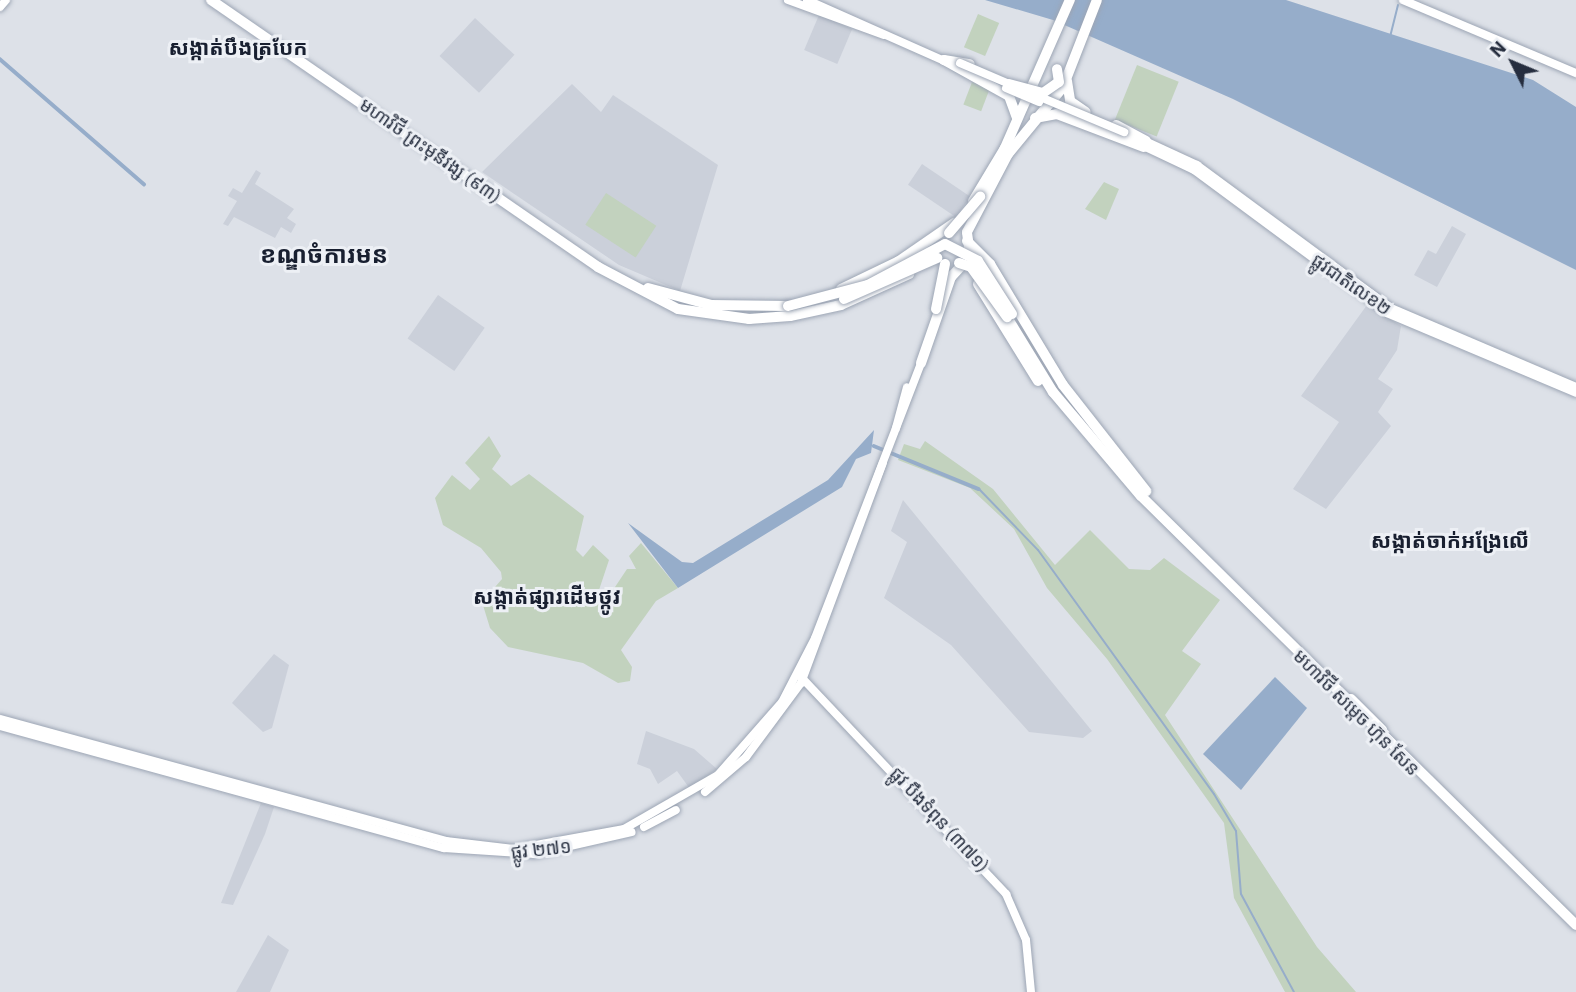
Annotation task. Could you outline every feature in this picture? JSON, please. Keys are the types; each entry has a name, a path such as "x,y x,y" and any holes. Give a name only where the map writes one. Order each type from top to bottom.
{"highway":[{"name":"មហាវិថី ព្រះមុនីវង្ស (៩៣)","path":"211,0 653,293"},
{"name":"មហាវិថី ព្រះមុនីវង្ស (៩៣)","path":"223,0 295,54"},
{"path":"653,293 732,307 788,309 840,297 953,238 981,198 1019,128 1070,0"},
{"path":"1019,128 1068,75 1097,0"},
{"path":"840,297 857,282 953,238 1009,148 1045,72 1058,69 1059,82 1044,93 1008,86 961,60 944,60"},
{"path":"1008,86 1030,79 1044,64"},
{"path":"1068,75 1073,105 1145,144"},
{"path":"1008,86 1016,103 1019,128"},
{"path":"1019,128 1036,118 1057,114 1145,144"},
{"path":"921,348 936,309 940,262 972,202 1009,148"},
{"path":"919,362 961,264 953,238"},
{"path":"953,238 987,267 1007,315"},
{"path":"840,297 932,247 951,245 978,261 1041,374 1143,494"},
{"path":"653,293 750,304 840,297 863,298 940,262"},
{"path":"653,293 689,312 749,318 840,297 940,262 971,267 1057,376 1107,453"},
{"path":"919,362 945,275 940,262"},
{"path":"857,282 863,298"},
{"name":"មហាវិថី សម្តេច ហ៊ុន សែន","path":"1143,494 1576,916"},
{"name":"មហាវិថី សម្តេច ហ៊ុន សែន","path":"1143,494 1576,925"}],"main road":[{"path":"0,7 6,0"},
{"path":"788,0 885,36 1123,135"},
{"path":"807,0 885,36"},
{"path":"1404,0 1576,73"},
{"path":"959,66 1123,135"},
{"name":"ផ្លូវជាតិលេខ២","path":"1123,135 1197,165 1407,323 1576,393"},
{"name":"ផ្លូវជាតិលេខ២","path":"1362,291 1410,318 1576,387"},
{"name":"ផ្លូវ ២៧១","path":"0,726 433,845 513,855 599,842 663,818 736,766 801,677 919,362"},
{"name":"ផ្លូវ ២៧១","path":"0,719 435,838 514,849 615,832 680,802 742,752 801,677"},
{"name":"ផ្លូវ បឹងទំពុន (៣៧១)","path":"801,677 1006,894 1026,940 1031,992"}],"shaded area":[{"path":"819,15 852,29 837,64 804,50"},
{"path":"475,18 514,55 479,93 440,56"},
{"path":"572,84 601,112 613,95 718,165 680,291 619,265 482,172"},
{"path":"922,164 970,196 956,217 908,185"},
{"path":"256,170 261,173 255,184 294,209 287,218 296,224 291,233 281,227 275,238 234,217 228,226 223,224 237,201 228,196 233,188 242,193"},
{"path":"1452,226 1466,234 1437,287 1414,275 1428,250 1436,254"},
{"path":"438,295 485,328 454,371 408,338"},
{"path":"1367,305 1401,326 1397,350 1378,379 1393,389 1378,412 1391,426 1326,509 1293,489 1339,422 1301,396"},
{"path":"903,500 1092,731 1083,738 1029,732 951,645 884,598 907,542 891,531"},
{"path":"274,654 289,665 272,728 263,732 232,703"},
{"path":"646,731 694,749 717,769 690,789 677,771 658,784 650,769 637,764"},
{"path":"261,803 274,807 265,834 233,905 221,903"},
{"path":"268,935 289,950 270,992 236,992"}],"green space":[{"path":"978,14 999,23 985,56 964,47"},
{"path":"1137,65 1179,82 1157,137 1115,120"},
{"path":"972,82 990,89 981,111 963,104"},
{"path":"1104,182 1119,189 1106,220 1085,209"},
{"path":"606,193 656,226 636,258 585,225"},
{"path":"489,436 501,456 492,469 511,486 529,474 584,516 576,550 583,557 593,545 609,560 598,593 605,602 627,569 636,569 629,556 641,543 678,588 656,601 621,650 632,667 630,681 618,683 583,663 508,647 490,628 482,602 502,579 501,572 481,548 443,525 435,498 452,475 470,490 480,479 465,463"},
{"path":"925,441 993,489 1055,565 1090,530 1129,569 1150,570 1164,558 1220,600 1182,651 1201,664 1165,715 1317,947 1356,992 1285,992 1234,898 1224,823 1107,659 1047,588 1014,529 970,488 898,460 904,444 920,449"}],"water":[{"path":"985,0 1286,0 1533,80 1576,107 1576,270 1233,99 1053,20"},
{"path":"874,430 871,453 856,459 842,487 678,588 628,523 682,562 693,563 828,480"},
{"path":"1275,677 1307,708 1241,790 1203,754"}],"waterway":[{"path":"1390,37 1398,5"},
{"path":"0,59 144,184"},
{"path":"874,446 979,489"},
{"path":"979,489 1038,550 1214,794 1236,831 1241,894 1294,992"}],"district":[{"name":"សង្កាត់បឹងត្របែក","path":"238,47"},
{"name":"ខណ្ឌចំការមន","path":"324,255"},
{"name":"សង្កាត់ចាក់អង្រែលើ","path":"1450,540"},
{"name":"សង្កាត់ផ្សារដើមថ្កូវ","path":"547,596"}]}
